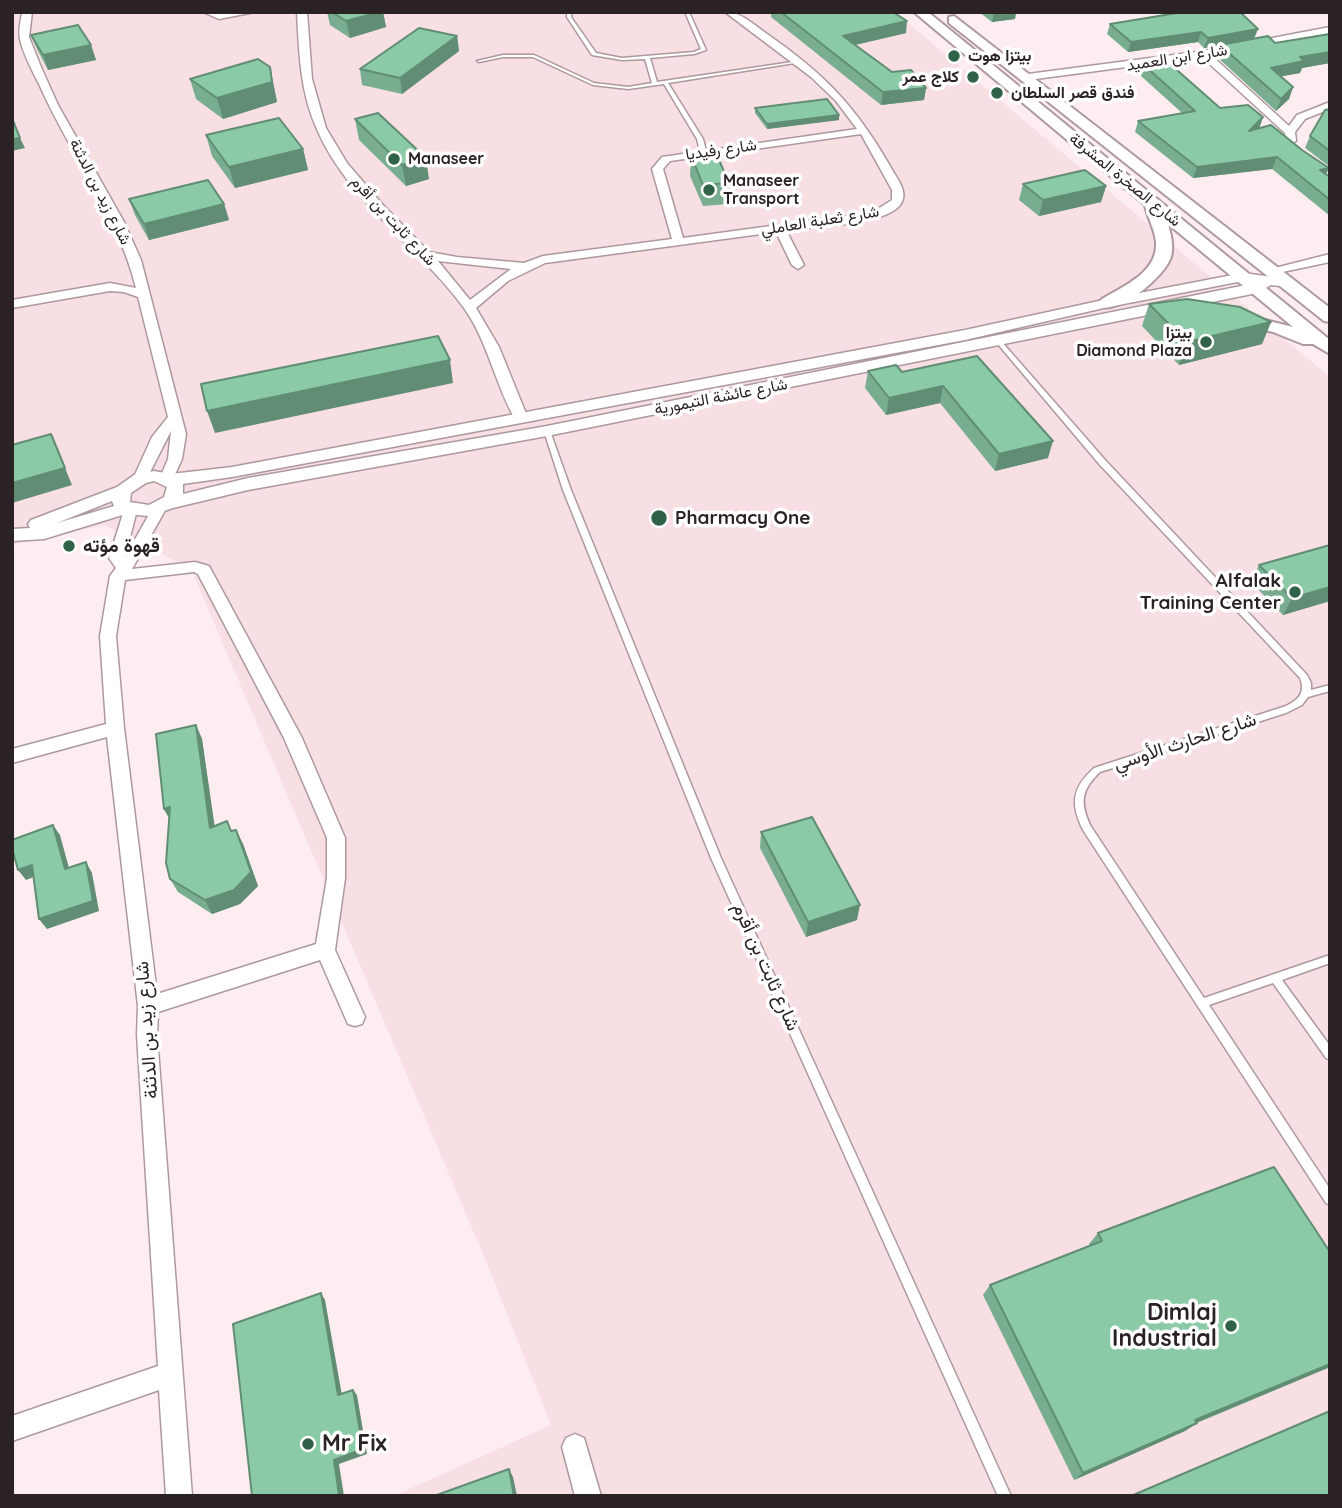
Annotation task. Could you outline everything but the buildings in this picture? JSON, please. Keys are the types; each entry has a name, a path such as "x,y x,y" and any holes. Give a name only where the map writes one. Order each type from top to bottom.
{"main road":[{"name":"شارع الصخرة المشرفة","path":"920,12 1242,277"},
{"name":"شارع الصخرة المشرفة","path":"945,12 1028,77 1267,279 1329,348"},
{"path":"1108,303 1139,283 1163,258 1166,237 1149,199"},
{"path":"1288,283 1330,317"},
{"path":"1159,309 1251,320 1329,348"}],"street":[{"name":"شارع زيد بن الدثنة","path":"27,12 18,38 118,222 135,260 157,341 173,419 179,434 169,479"},
{"path":"206,12 219,16 251,12"},
{"name":"شارع ثابت بن أقرم","path":"302,12 308,82 327,140 345,169 426,255 470,307 492,349 520,416"},
{"name":"شارع ثعلبة العاملي","path":"426,255 457,261 523,266 575,254 780,229 887,211 899,197 898,190 841,100 799,62 729,12"},
{"name":"شارع ابن العميد","path":"1028,77 1204,54 1328,32"},
{"path":"1204,54 1290,132"},
{"path":"1300,154 1291,143 1290,132 1301,117 1330,104"},
{"name":"شارع رفيديا","path":"678,241 657,169 666,159 703,151 863,131"},
{"path":"780,229 798,265"},
{"path":"1267,279 1330,258"},
{"name":"شارع ثعلبة العاملي","path":"470,307 494,283 523,266"},
{"name":"شارع عائشة التيمورية","path":"140,479 154,476 169,479 232,472 951,337 1242,277 1288,283"},
{"name":"شارع عائشة التيمورية","path":"126,503 139,512 262,482 547,431 1159,309 1267,279"},
{"path":"12,304 110,287 126,288 143,295"},
{"path":"16,535 54,531 126,503 159,437 173,419"},
{"path":"164,505 175,495 176,487 169,479"},
{"name":"شارع زيد بن الدثنة","path":"126,503 117,558 120,572 108,636 115,728 148,1006 147,1035 179,1496"},
{"name":"شارع زيد بن الدثنة","path":"120,572 164,505"},
{"path":"120,572 195,567 207,574 293,738 336,838 336,878 325,950 355,1017"},
{"path":"12,756 115,728"},
{"path":"148,1006 325,950"},
{"path":"12,1429 170,1374"},
{"path":"575,1447 588,1496"}],"lane":[{"path":"569,12 569,17 594,54 622,59 704,50 687,12"},
{"path":"479,61 503,56 534,56 593,84 628,88 799,62"},
{"path":"647,57 655,84"},
{"path":"665,82 700,139 703,151"},
{"path":"999,342 1103,463 1304,677 1308,686 1307,694 1330,688"},
{"name":"شارع ثابت بن أقرم","path":"547,431 572,503 716,858 1005,1496"},
{"name":"شارع الحارث الأوسي","path":"1307,694 1294,707 1283,711 1097,770 1085,780 1077,795 1079,811 1086,827 1330,1199"},
{"path":"1201,1003 1330,959"},
{"path":"1275,978 1330,1055"}],"shaded area":[{"path":"12,12 895,12 1330,377 1330,1496 394,1496 551,1425 486,1261 191,569 105,525 12,545"}],"place":[{"name":"بيتزا هوت","path":"954,56"},
{"name":"كلاج عمر","path":"973,77"},
{"name":"فندق قصر السلطان","path":"997,93"},
{"name":"Manaseer","path":"394,159"},
{"name":"Manaseer Transport","path":"709,190"},
{"name":"بيتزا Diamond Plaza","path":"1206,342"},
{"name":"Pharmacy One","path":"659,518"},
{"name":"قهوة مؤته","path":"69,546"},
{"name":"Alfalak Training Center","path":"1295,592"},
{"name":"Dimlaj Industrial","path":"1231,1326"},
{"name":"Mr Fix","path":"308,1444"}]}
